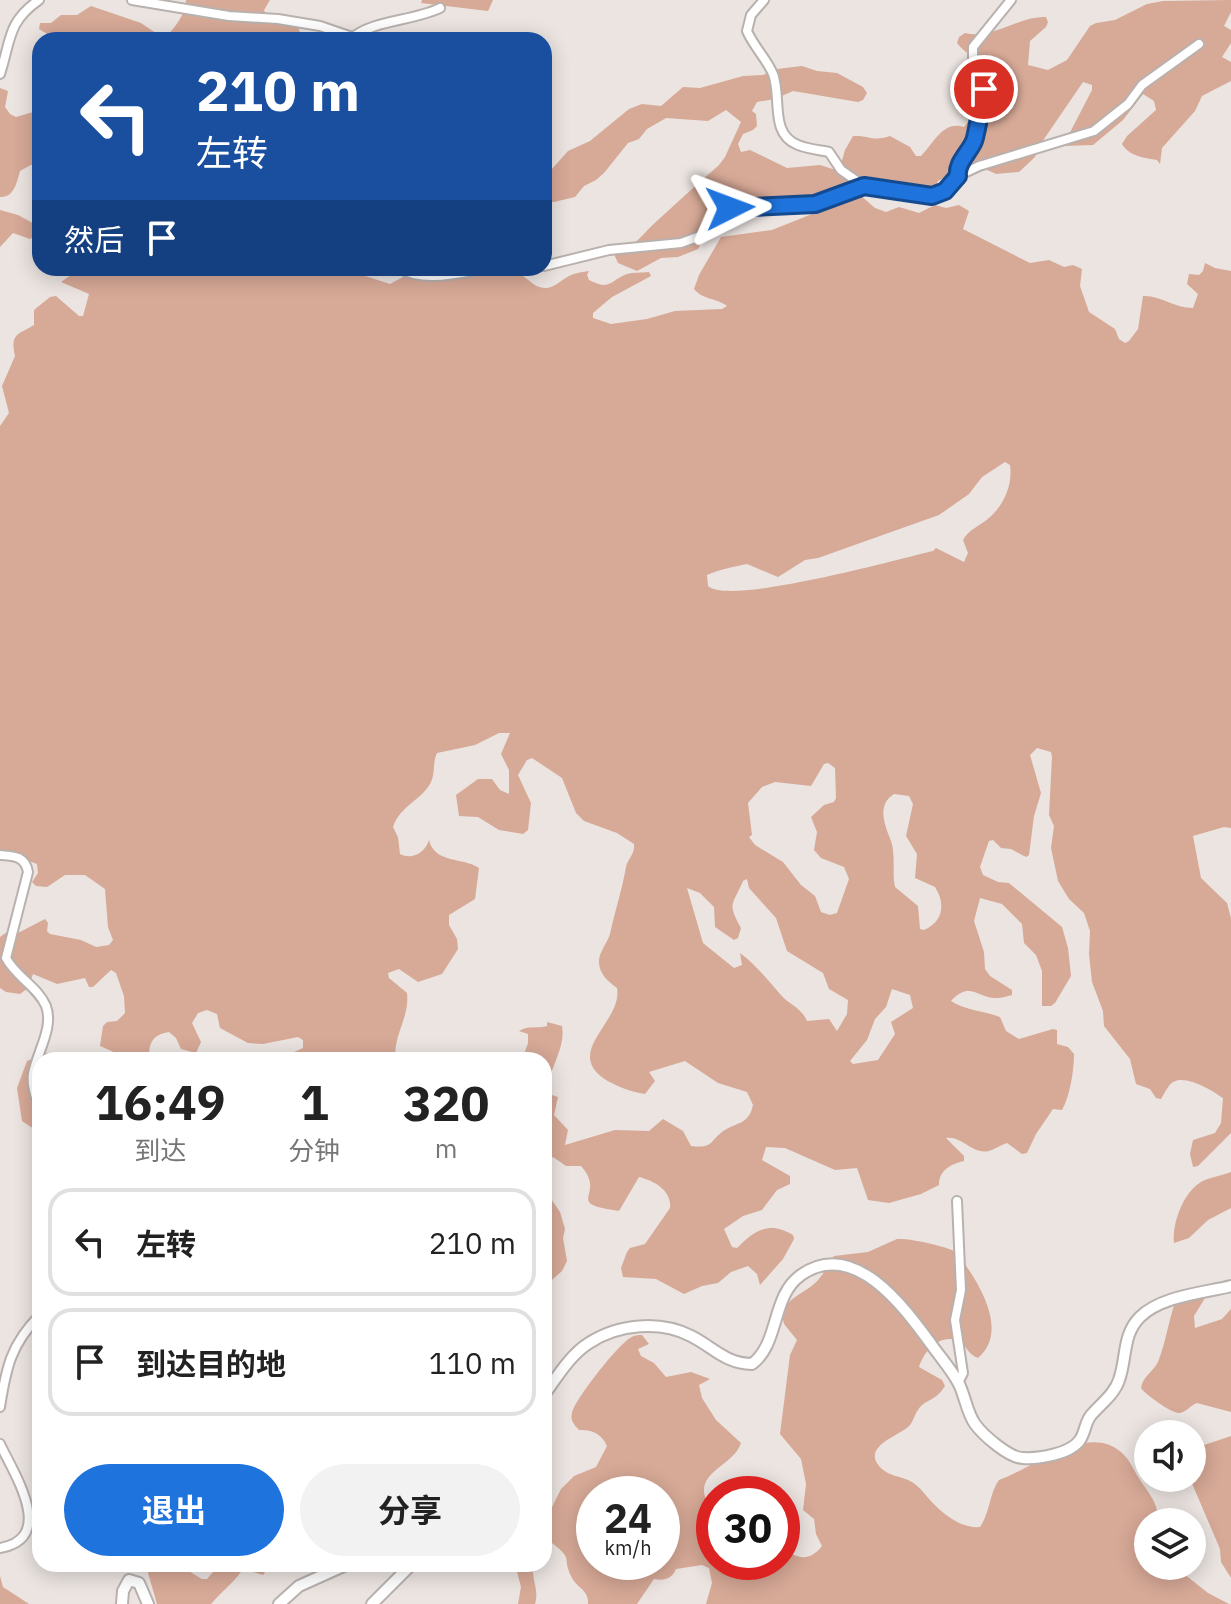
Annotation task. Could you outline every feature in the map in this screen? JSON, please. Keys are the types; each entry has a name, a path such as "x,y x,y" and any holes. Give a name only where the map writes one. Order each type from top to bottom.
{"street":[{"path":"0,74 15,22 23,11 39,0"},
{"path":"132,0 229,16 278,19 320,26 334,32"},
{"path":"764,0 751,15 747,31 773,74 777,87 778,121 786,137 797,145 829,152 841,170 864,186 932,196 945,191 958,176 979,166 1094,131 1128,104 1142,85 1199,44"},
{"path":"958,176 957,170 974,140 978,109 984,98 973,47 1011,0"},
{"path":"368,32 393,22 425,16 440,8"},
{"path":"552,264 609,250 681,243 700,236 730,208 815,204 864,186"},
{"path":"412,276 433,276"},
{"path":"0,855 18,857 26,863 28,872 6,958 13,972 41,996 47,1010 47,1028 40,1052"},
{"path":"957,1201 961,1290 955,1320 963,1373 958,1383"},
{"path":"552,1384 565,1365 588,1344 630,1327 665,1326 691,1336 728,1360 752,1364 765,1350 789,1287 799,1276 816,1267 836,1265 864,1274 901,1304 958,1383 974,1423 1010,1456 1024,1458 1062,1452 1080,1440 1089,1417 1115,1390 1120,1379 1123,1352 1138,1319 1165,1302 1231,1286"},
{"path":"0,1407 7,1364 24,1331 32,1323"},
{"path":"0,1444 27,1502 30,1516 27,1532 22,1539 0,1548"},
{"path":"279,1604 299,1586 330,1572"},
{"path":"372,1604 404,1572"},
{"path":"122,1604 123,1591 129,1580 139,1583 148,1604"}],"shaded area":[{"path":"186,0 270,0 264,10 267,17 295,24 300,32 170,32 184,10"},
{"path":"422,0 493,0 488,11 421,3"},
{"path":"1231,0 1231,12 1224,26 1231,30 1231,43 1222,57 1231,62 1231,81 1202,96 1195,111 1162,148 1160,164 1157,160 1133,154 1122,144 1156,110 1154,101 1143,94 1123,120 1093,145 1063,146 1092,90 1092,85 1083,82 1035,157 1019,172 996,174 983,168 951,174 938,181 935,187 921,192 892,195 868,190 860,195 875,208 886,212 899,207 919,213 935,205 946,208 959,205 969,211 963,229 1030,263 1049,260 1064,267 1073,265 1082,269 1080,286 1089,312 1115,329 1119,339 1125,343 1138,329 1143,296 1193,308 1198,294 1187,284 1189,274 1199,275 1205,263 1231,271 1231,828 1224,827 1193,836 1201,878 1227,903 1231,918 1231,1133 1198,1166 1193,1167 1190,1154 1193,1140 1215,1133 1221,1123 1223,1098 1199,1084 1178,1080 1169,1085 1161,1099 1156,1098 1150,1089 1136,1084 1130,1059 1104,1026 1103,1011 1092,982 1090,931 1084,913 1069,899 1058,881 1051,848 1054,826 1049,815 1051,752 1037,748 1030,755 1041,793 1034,816 1029,855 1026,857 1011,849 1001,848 993,840 989,841 980,867 983,875 1009,883 1062,927 1071,976 1055,1003 1042,1006 1042,971 1036,955 1024,943 1022,924 1002,904 980,898 974,921 984,952 985,969 990,976 1012,990 1012,995 990,998 969,991 951,1001 1000,1017 1006,1031 1019,1039 1057,1030 1057,1044 1068,1047 1074,1054 1071,1083 1062,1110 1053,1109 1027,1153 1022,1154 1007,1143 983,1152 946,1138 964,1156 964,1161 947,1168 941,1175 939,1185 889,1203 868,1200 857,1168 835,1170 785,1148 766,1147 762,1160 790,1176 790,1184 777,1190 762,1210 743,1216 724,1229 732,1247 737,1248 756,1232 769,1228 793,1235 794,1239 783,1259 760,1285 757,1274 748,1266 731,1272 718,1283 684,1294 656,1279 623,1277 621,1268 627,1252 630,1248 645,1244 670,1208 668,1197 656,1184 639,1177 619,1211 592,1205 588,1197 588,1176 581,1166 566,1166 552,1158 552,1095 558,1097 554,1115 568,1130 565,1145 615,1130 649,1131 663,1119 683,1131 691,1146 704,1146 746,1119 753,1105 747,1092 718,1083 685,1061 649,1072 655,1081 645,1094 613,1084 593,1067 590,1057 592,1046 617,1000 617,988 603,974 599,959 610,934 634,844 617,833 584,821 576,813 562,778 532,758 527,760 518,775 531,803 528,830 523,834 499,830 478,817 459,816 456,795 478,779 492,779 500,790 509,794 509,770 501,754 510,733 499,733 475,745 437,753 430,784 400,814 393,827 400,854 418,854 429,840 432,848 443,857 479,868 475,899 449,915 449,925 457,939 458,949 442,974 418,982 399,969 388,973 389,978 407,993 406,1011 395,1052 294,1052 303,1048 303,1040 298,1037 263,1044 248,1043 220,1028 217,1014 207,1010 198,1013 192,1023 201,1042 196,1052 181,1049 169,1032 152,1041 149,1052 114,1052 100,1046 103,1026 107,1022 117,1021 125,1013 124,996 116,973 111,970 93,987 89,987 85,978 57,984 33,974 28,988 20,994 0,988 0,937 7,932 18,933 45,919 50,934 81,940 96,947 109,945 113,940 108,927 105,889 85,875 65,875 47,887 36,886 32,882 38,873 37,864 0,856 0,426 9,413 2,386 15,356 14,339 34,325 34,310 56,296 83,316 89,294 61,282 70,276 365,276 390,284 403,277 523,276 536,286 549,288 571,275 586,271 589,271 589,280 606,285 627,274 649,272 651,276 612,297 593,313 593,318 611,324 675,311 722,309 727,306 694,289 721,237 772,230 812,214 783,215 760,208 743,214 732,212 707,233 698,249 678,257 661,258 637,271 618,263 614,254 633,244 719,165 741,122 726,110 708,121 666,118 647,129 639,139 628,143 604,173 584,186 575,197 552,202 552,169 568,151 590,141 629,109 642,104 661,106 683,87 700,88 743,76 802,66 837,73 863,87 867,93 858,102 793,91 757,102 752,111 756,114 757,126 743,134 738,144 741,152 750,150 787,168 820,165 839,171 853,136 890,136 910,147 916,156 921,156 945,130 964,127 996,85 985,66 957,43 959,37 965,33 985,33 1025,20 1046,17 1046,27 1030,41 1028,65 1048,70 1067,60 1090,26 1115,20 1147,4","holes":["1005,462 1010,465 1009,487 999,507 963,540 968,553 964,562 936,548 886,563 779,586 722,591 708,586 707,575 747,564 778,577 805,560 939,515 969,494 982,477","824,764 835,768 836,798 811,817 817,832 814,850 821,858 844,867 849,879 837,913 830,915 821,912 815,896 801,885 783,862 755,845 749,837 752,835 748,803 762,787 775,782 811,786","894,794 909,796 913,804 906,836 917,854 915,878 935,887 941,900 939,917 924,930 920,929 918,906 895,887 892,845 884,816 885,804","747,879 749,888 776,918 787,951 823,973 829,989 848,1000 847,1014 837,1031 829,1019 807,1021 802,1012 783,998 740,953 742,965 734,968 703,943 687,888 700,893 714,907 715,927 734,940 738,938 741,928 734,913 734,900","892,989 910,995 913,1008 891,1022 895,1034 878,1060 853,1064 850,1061 867,1040 875,1019 886,1007"]},
{"path":"91,6 141,23 154,32 44,32 39,29 40,23 51,23 61,15 77,15"},
{"path":"0,88 8,91 5,107 10,114 16,117 32,112 32,165 20,171 12,192 0,197"},
{"path":"0,210 32,223 32,238 13,233 0,247"},
{"path":"547,1022 562,1026 559,1052 552,1071 552,1052 525,1052 528,1034 519,1031 547,1026"},
{"path":"32,1059 32,1128 22,1121 17,1088 27,1061"},
{"path":"1231,1172 1231,1208 1208,1220 1189,1238 1174,1243 1177,1218 1189,1193 1204,1180"},
{"path":"552,1200 560,1212 565,1229 563,1238 567,1261 552,1280"},
{"path":"897,1239 924,1242 957,1254 987,1304 992,1327 986,1349 978,1358 961,1343 951,1339 939,1341 925,1355 919,1367 942,1380 945,1386 938,1395 921,1406 909,1426 878,1448 876,1461 882,1469 912,1482 956,1521 980,1527 999,1480 1076,1445 1092,1442 1107,1444 1121,1452 1134,1471 1134,1492 1148,1492 1157,1508 1134,1508 1134,1580 1192,1580 1229,1604 706,1604 711,1580 800,1580 800,1557 813,1555 822,1546 814,1519 803,1510 806,1484 801,1459 780,1434 790,1355 797,1340 784,1324 782,1315 788,1303 819,1279 834,1256 868,1252"},
{"path":"1187,1290 1201,1293 1205,1298 1194,1316 1195,1328 1222,1319 1231,1309 1231,1412 1197,1403 1180,1413 1176,1412 1141,1388 1158,1362 1179,1293"},
{"path":"636,1335 642,1335 649,1344 638,1349 641,1356 654,1363 666,1377 691,1372 710,1379 699,1385 702,1398 716,1420 741,1443 731,1458 710,1476 696,1476 696,1566 680,1568 680,1476 576,1476 576,1580 653,1580 637,1604 588,1604 586,1595 571,1576 563,1553 552,1543 552,1507 561,1489 574,1476 596,1467 607,1446 596,1433 579,1430 573,1422 572,1413 589,1385 624,1343"},
{"path":"1231,1436 1231,1578 1221,1562 1220,1549 1206,1516 1206,1508 1203,1508 1196,1492 1206,1492 1206,1444"},
{"path":"190,1572 207,1579 213,1572 241,1572 211,1604 157,1604 148,1573"},
{"path":"517,1572 533,1572 535,1604 518,1604 521,1587"},
{"path":"0,1576 3,1587 29,1604 0,1604"}],"route":[{"path":"730,208 815,204 864,186 932,196 945,191 958,176 957,170 974,140 984,89"}]}
